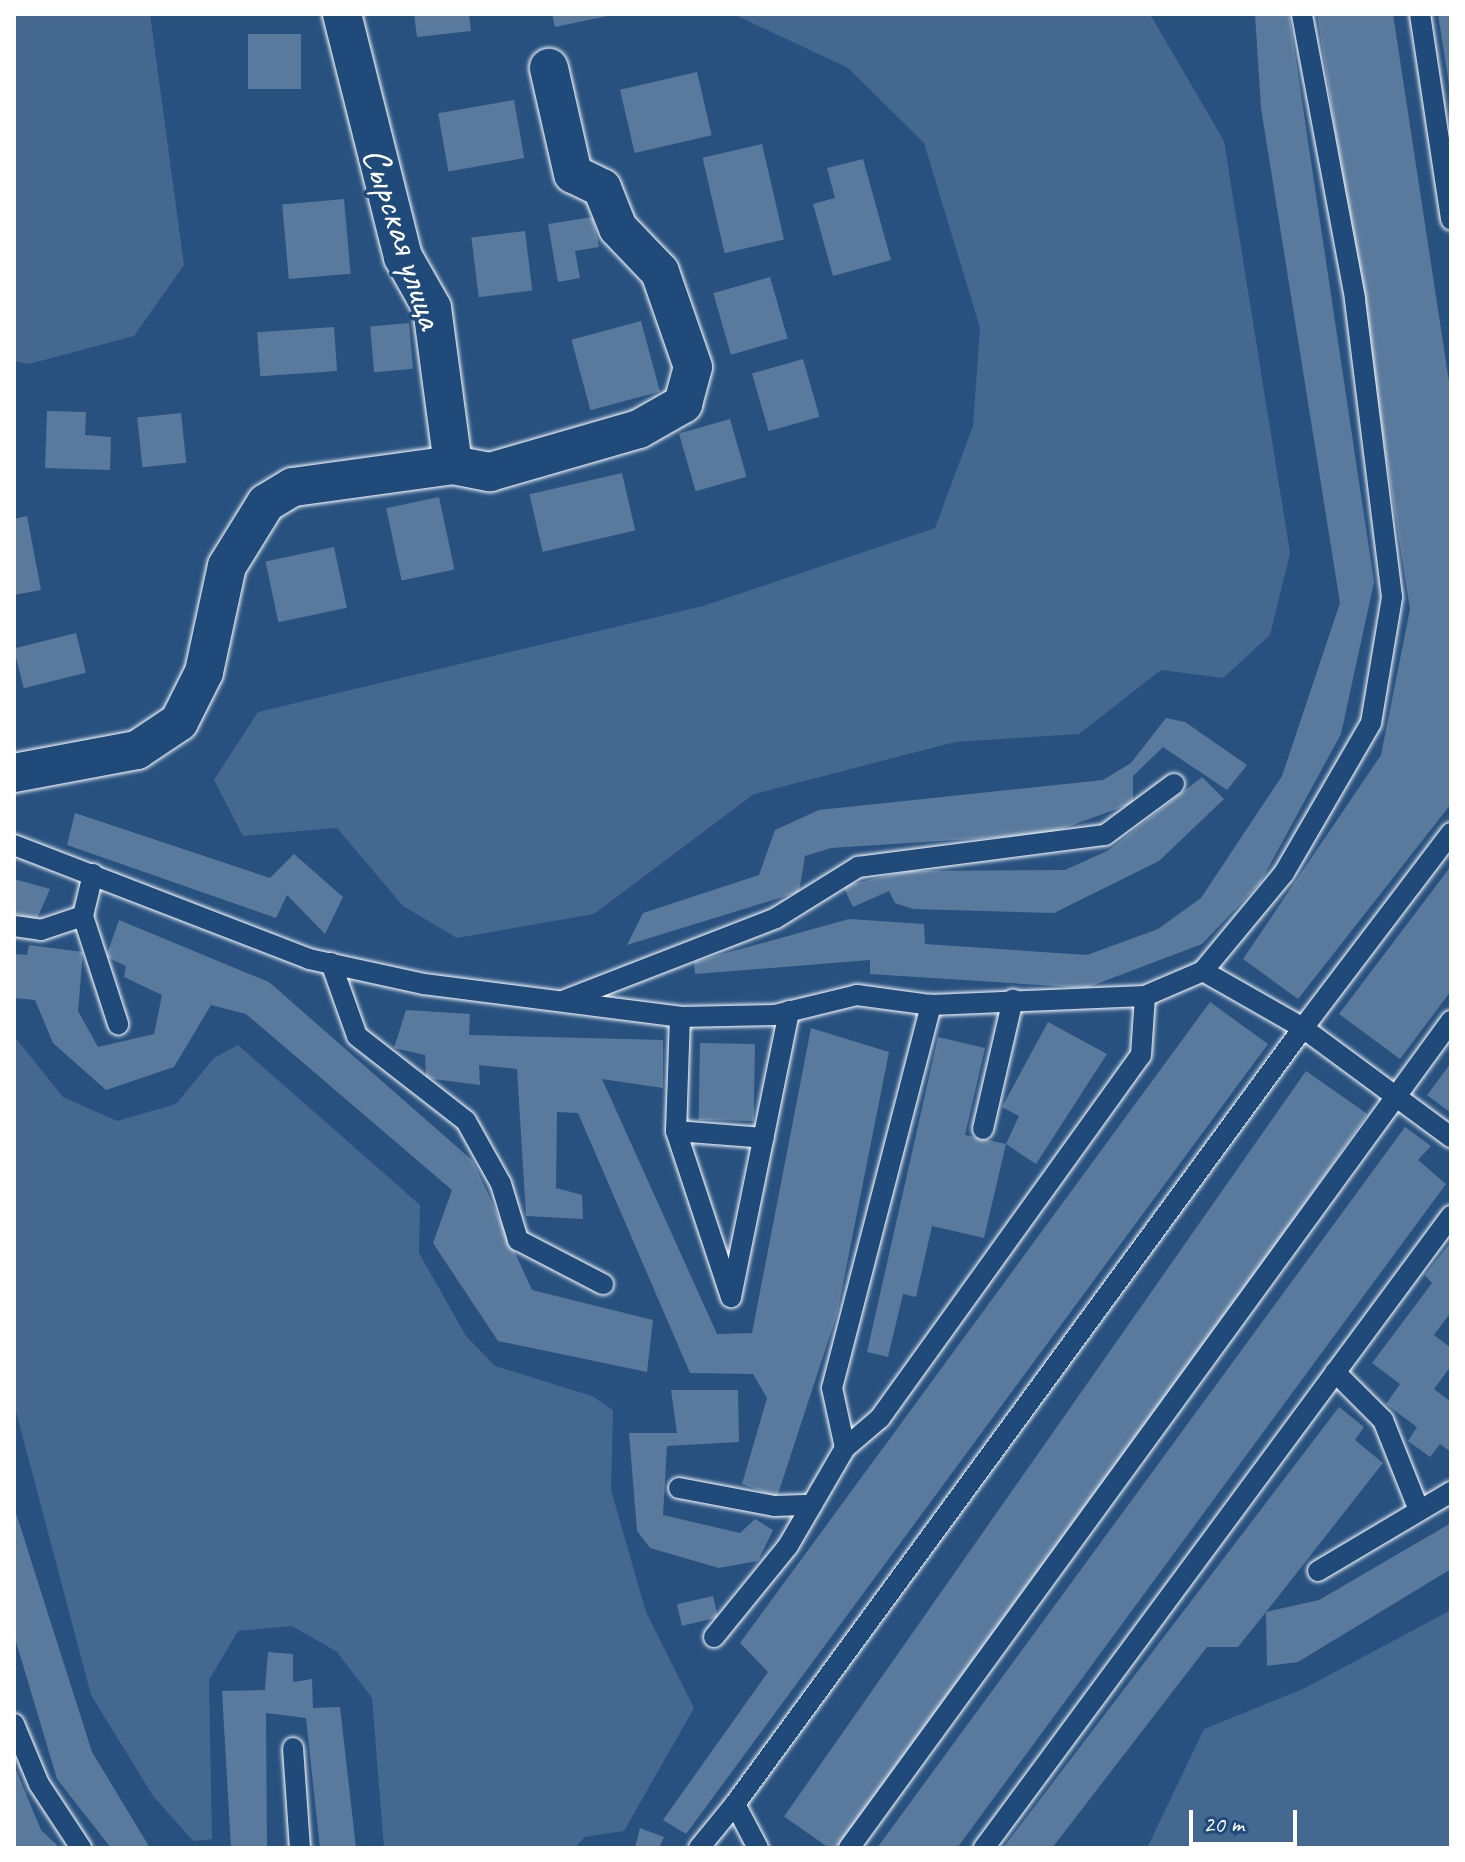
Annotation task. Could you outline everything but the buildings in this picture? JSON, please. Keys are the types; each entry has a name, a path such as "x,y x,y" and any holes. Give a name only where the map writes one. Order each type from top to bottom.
{"street":[{"name":"Сырская улица","path":"342,14 403,257 432,308 453,465"},
{"path":"14,773 137,750 179,722 204,672 227,566 266,503 293,487 453,465 490,472 576,453 683,404 693,367 660,272 618,228 602,188 573,174 549,68"}],"lane":[{"path":"14,845 331,963 562,1002 680,1017 789,1011 857,995 931,1005 1013,999 1145,996 1203,971 1284,873 1371,723 1392,597 1355,298 1302,14"},
{"path":"1420,14 1451,220"},
{"path":"562,1002 776,918 858,867 1105,835 1174,784"},
{"path":"699,1848 735,1804 1303,1028 1451,833"},
{"path":"93,874 83,916 118,1024"},
{"path":"14,926 41,930 83,916"},
{"path":"331,963 357,1036 466,1121 501,1184 518,1240 603,1284"},
{"path":"1203,971 1303,1028 1451,1137"},
{"path":"714,1637 812,1505 845,1448 880,1418 1141,1055 1145,996"},
{"path":"983,1129 1013,999"},
{"path":"845,1448 832,1388 931,1005"},
{"path":"680,1017 676,1131 731,1297 789,1011"},
{"path":"849,1848 1451,1021"},
{"path":"676,1131 764,1138"},
{"path":"984,1848 1451,1216"},
{"path":"1335,1372 1383,1420 1418,1508"},
{"path":"679,1488 774,1506 812,1505"},
{"path":"1318,1571 1418,1508 1451,1492"},
{"path":"14,1724 39,1784 81,1848"},
{"path":"293,1748 300,1848"},
{"path":"735,1804 758,1848"}],"shaded area":[{"path":"14,14 150,14 184,265 134,336 29,364 14,361"},
{"path":"733,14 1150,14 1224,141 1290,553 1270,635 1223,678 1161,670 1079,734 955,742 754,794 594,914 457,938 403,906 337,828 243,836 214,780 258,712 703,606 935,528 973,426 980,328 924,143 848,68"},
{"path":"14,1036 63,1097 117,1121 176,1104 214,1058 238,1045 420,1205 419,1253 466,1336 495,1366 592,1396 613,1410 611,1490 646,1612 694,1708 624,1831 585,1837 574,1848 384,1848 372,1698 337,1652 292,1626 238,1631 209,1680 212,1839 193,1841 153,1796 91,1695 14,1404"},
{"path":"1451,1610 1451,1848 1147,1848 1204,1729 1303,1689"}]}
